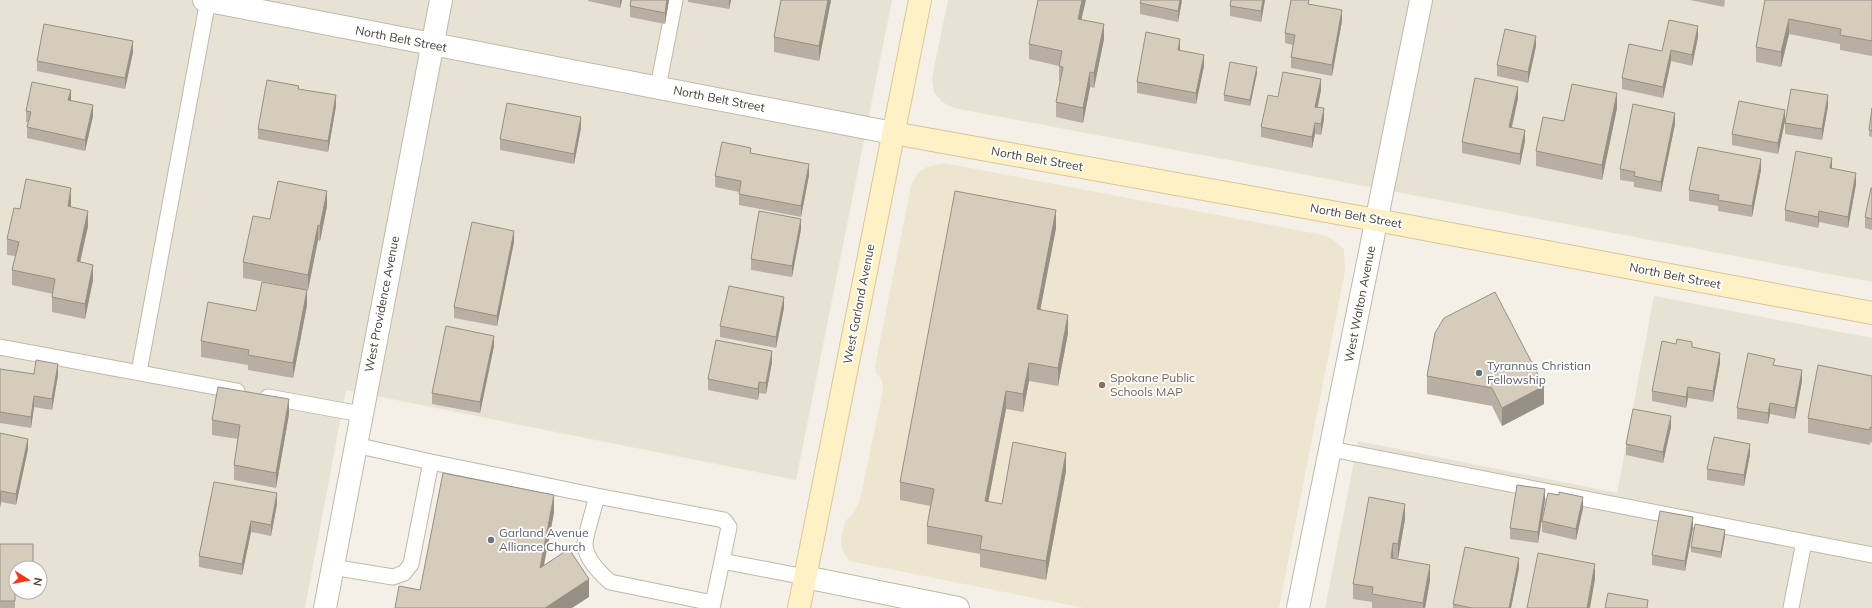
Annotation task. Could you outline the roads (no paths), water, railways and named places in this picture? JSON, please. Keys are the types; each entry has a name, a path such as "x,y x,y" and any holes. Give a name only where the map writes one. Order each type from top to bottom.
{"street":[{"name":"North Belt Street","path":"206,0 432,45 893,133 1376,220 1872,313"},
{"name":"West Providence Avenue","path":"325,608 441,0"},
{"name":"West Garland Avenue","path":"799,608 920,0"},
{"name":"West Walton Avenue","path":"1298,608 1421,0"},
{"path":"805,577 958,608"}],"lane":[{"path":"140,372 206,0"},
{"path":"658,87 675,0"},
{"path":"0,347 361,414"},
{"path":"355,445 597,496 724,520 729,527 712,606 610,582 603,576 588,555 585,545 597,496"},
{"path":"1331,449 1872,555"},
{"path":"332,567 393,577 404,573 411,564 431,462"},
{"path":"1791,608 1804,542"},
{"path":"722,561 805,577"}],"place":[{"name":"Tyrannus Christian Fellowship","path":"1479,373"},
{"name":"Spokane Public Schools MAP","path":"1102,385"},
{"name":"Garland Avenue Alliance Church","path":"491,540"}]}
